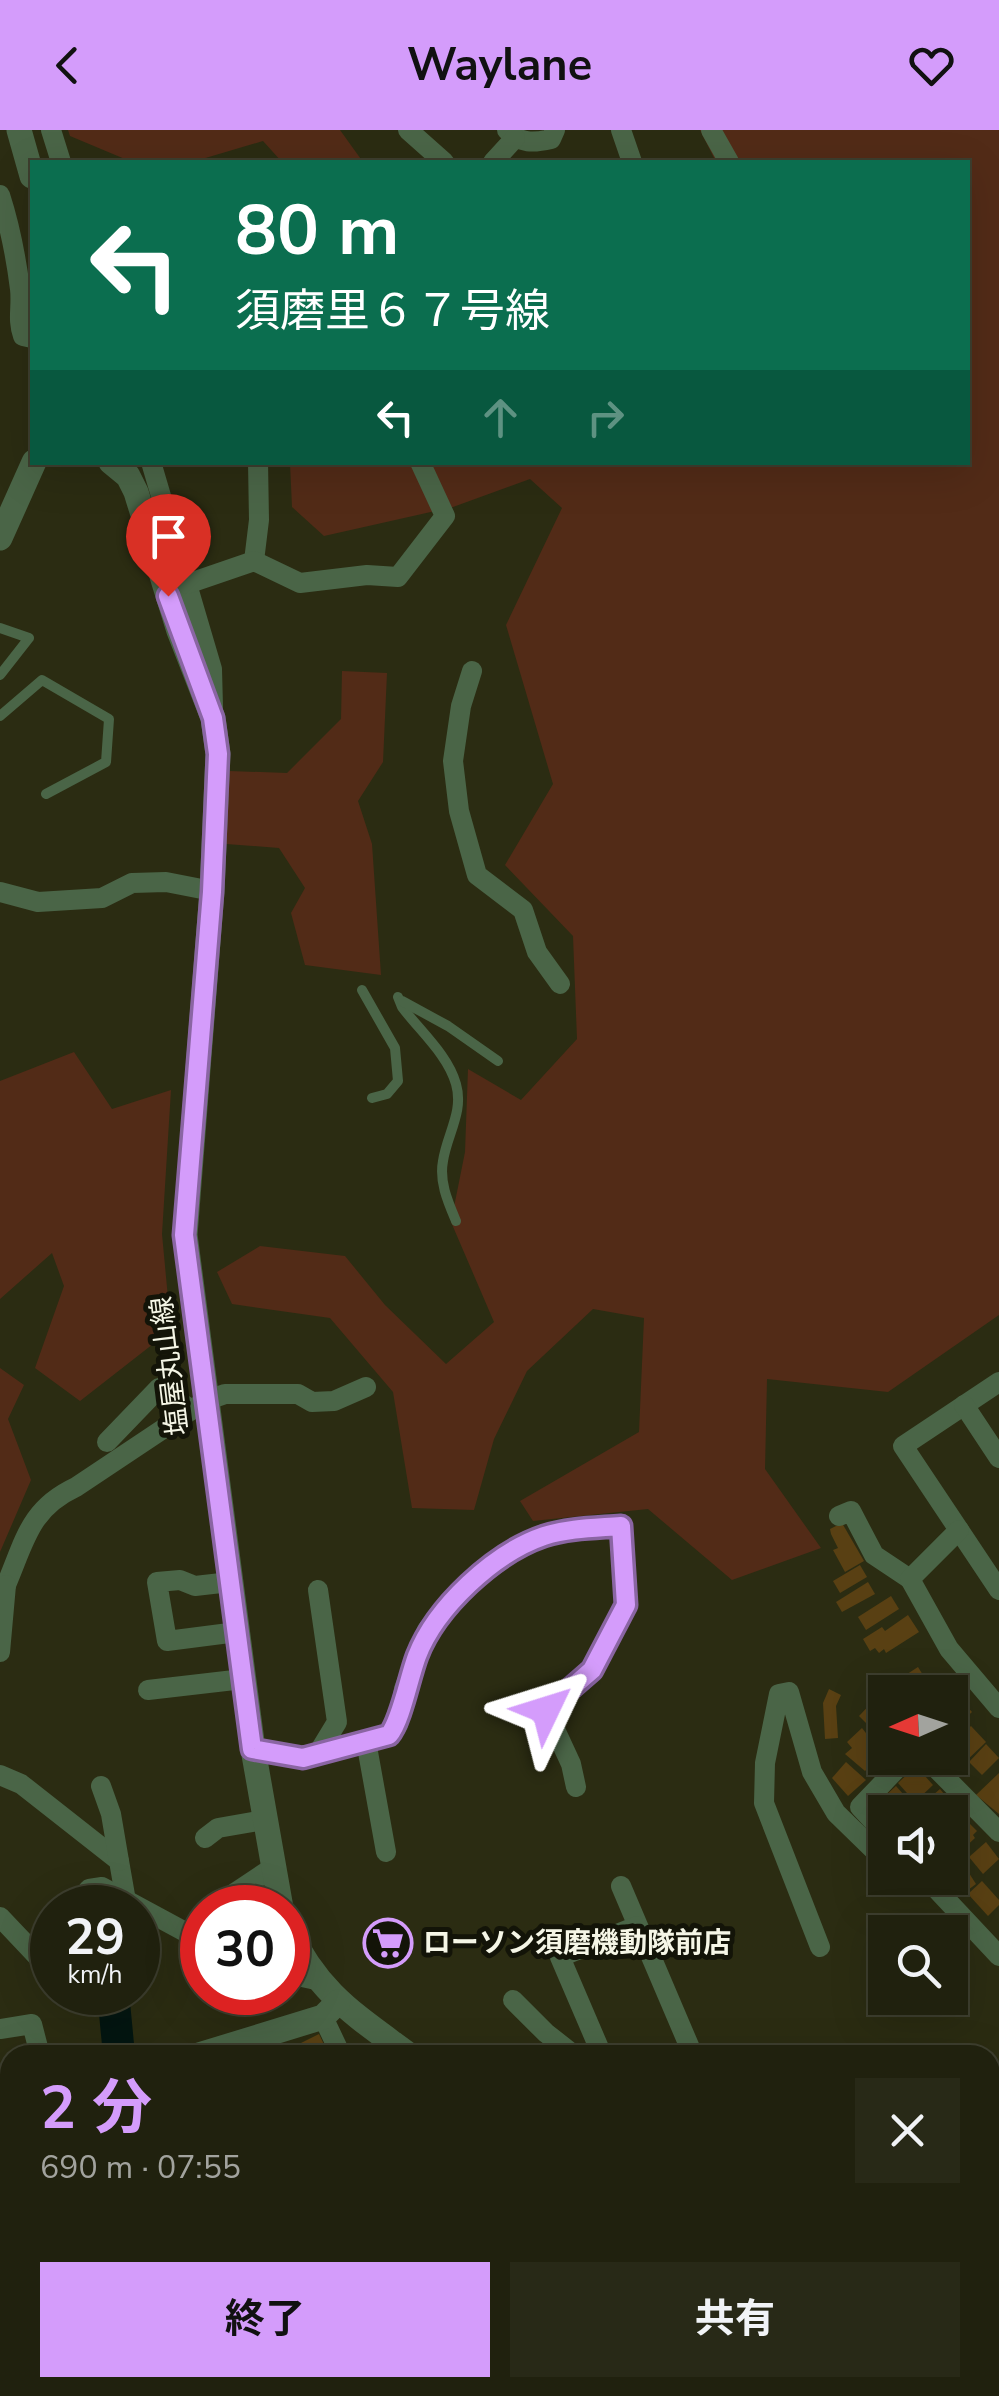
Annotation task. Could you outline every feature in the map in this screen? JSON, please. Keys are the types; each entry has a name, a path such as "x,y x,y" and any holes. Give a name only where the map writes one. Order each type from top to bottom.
{"street":[{"path":"19,130 30,169"},
{"path":"52,130 60,160"},
{"path":"408,130 442,160"},
{"path":"494,160 511,134 533,144 551,139 555,130"},
{"path":"621,130 631,160"},
{"path":"710,130 728,160"},
{"path":"0,195 17,265 21,302 18,320 24,336 30,338"},
{"path":"0,538 33,465"},
{"path":"115,465 128,476 136,492 179,631 213,718"},
{"name":"塩屋丸山線","path":"152,465 212,669 219,789 192,1160 184,1218 198,1406 230,1582 252,1749 276,1885"},
{"path":"254,561 259,520 258,465"},
{"path":"187,584 254,561 300,583 368,575 398,578 444,516 421,465"},
{"path":"472,671 461,706 453,760 460,812 478,875 523,910 537,952 560,984"},
{"path":"0,892 38,902 102,898 132,883 166,882 212,892"},
{"path":"999,1382 903,1446 999,1590"},
{"path":"0,1652 3,1586 36,1516 54,1498 198,1406 226,1394 298,1394 312,1402 334,1401 366,1387"},
{"path":"108,1442 158,1388 198,1406"},
{"path":"964,1405 999,1458"},
{"path":"838,1516 851,1511 874,1555 910,1580 949,1649 998,1706"},
{"path":"252,1749 303,1758 389,1735 398,1726 404,1689 427,1630 468,1585 523,1544 572,1530 621,1526 626,1605 592,1670 546,1710 571,1764 576,1787"},
{"path":"910,1580 959,1530"},
{"path":"230,1582 195,1586 180,1580 157,1582 166,1641 237,1632"},
{"path":"317,1754 337,1722 318,1590"},
{"path":"148,1690 244,1679"},
{"path":"820,1947 764,1803 766,1763 779,1694 789,1692 812,1772 836,1814 868,1844"},
{"path":"366,1741 386,1852"},
{"path":"0,1775 21,1784 119,1860"},
{"path":"872,1795 891,1775"},
{"path":"943,1775 999,1831"},
{"path":"101,1786 123,1885"},
{"path":"206,1838 218,1828 264,1820"},
{"path":"246,1885 272,1868"},
{"path":"621,1886 688,2045"},
{"path":"942,1895 999,1956"},
{"path":"0,1917 30,1949"},
{"path":"160,1919 178,1929"},
{"path":"598,2045 560,1957 637,1926"},
{"path":"310,1969 330,2010 339,2045"},
{"path":"310,1979 316,1980"},
{"path":"513,2000 561,2045"},
{"path":"228,2045 330,2010 391,2045"},
{"path":"0,2029 32,2024 37,2045"}],"lane":[{"path":"0,628 29,638 0,675"},
{"path":"0,716 42,680 108,719 106,762 46,794"},
{"path":"362,990 395,1048 398,1081 387,1094 372,1098"},
{"path":"456,1222 443,1187 442,1162 458,1112 456,1086 447,1064 402,1008 398,996 407,1006 448,1026 498,1061"}],"shaded area":[{"path":"68,130 340,130 362,160 280,160 263,141 199,160 127,160 70,136"},
{"path":"700,130 999,130 999,1315 888,1392 767,1379 765,1469 821,1548 732,1580 648,1509 533,1521 520,1501 639,1432 644,1318 593,1309 527,1371 494,1439 474,1510 412,1508 393,1392 330,1318 232,1304 217,1272 260,1246 345,1256 385,1305 446,1364 494,1322 451,1222 465,1152 468,1069 521,1100 577,1039 573,936 505,865 553,784 506,625 562,508 530,479 453,507 324,536 292,507 290,465 970,465 970,160 715,160"},
{"path":"342,671 387,673 383,762 358,801 372,844 381,975 305,965 291,913 305,888 279,848 226,844 229,771 287,773 341,719"},
{"path":"74,1052 112,1109 171,1090 162,1234 171,1330 80,1401 35,1368 64,1286 52,1253 0,1299 0,1081"},
{"path":"0,1368 24,1385 8,1419 31,1480 0,1552"}],"building":[{"path":"842,1523 864,1561 845,1572 833,1550 838,1548 830,1529"},
{"path":"860,1565 867,1577 840,1593 833,1581"},
{"path":"868,1582 875,1594 842,1612 836,1602"},
{"path":"891,1596 899,1609 866,1630 858,1617"},
{"path":"908,1615 919,1632 886,1653 884,1649 879,1653 875,1648 870,1651 863,1639 882,1627 885,1631"},
{"path":"918,1667 923,1675 906,1675"},
{"path":"829,1689 841,1695 836,1706 838,1738 825,1739 823,1703"},
{"path":"868,1707 868,1725 859,1716"},
{"path":"971,1726 986,1742 968,1759"},
{"path":"862,1728 868,1736 865,1771 845,1754 852,1748 847,1742"},
{"path":"986,1744 999,1758 982,1775 969,1762"},
{"path":"846,1762 866,1780 848,1796 832,1778"},
{"path":"999,1773 999,1814 976,1795"},
{"path":"906,1775 924,1775 933,1785 922,1795 909,1795 898,1783"},
{"path":"888,1784 892,1788 886,1795 877,1795"},
{"path":"896,1786 904,1795 886,1795"},
{"path":"968,1822 977,1831 968,1845"},
{"path":"986,1842 999,1859 983,1874 969,1857"},
{"path":"968,1872 976,1884 968,1890"},
{"path":"982,1881 999,1905 988,1916 968,1894"},
{"path":"319,2034 324,2045 299,2045"}],"waterway":[{"path":"115,2015 118,2045"}],"place":[{"name":"ローソン須磨機動隊前店","path":"388,1943"}],"route":[{"path":"168,596 213,718 218,754 212,892 184,1235 252,1749 303,1758 389,1735 398,1726 404,1689 427,1630 468,1585 523,1544 548,1534 621,1526 626,1605 592,1670 546,1710"}]}
